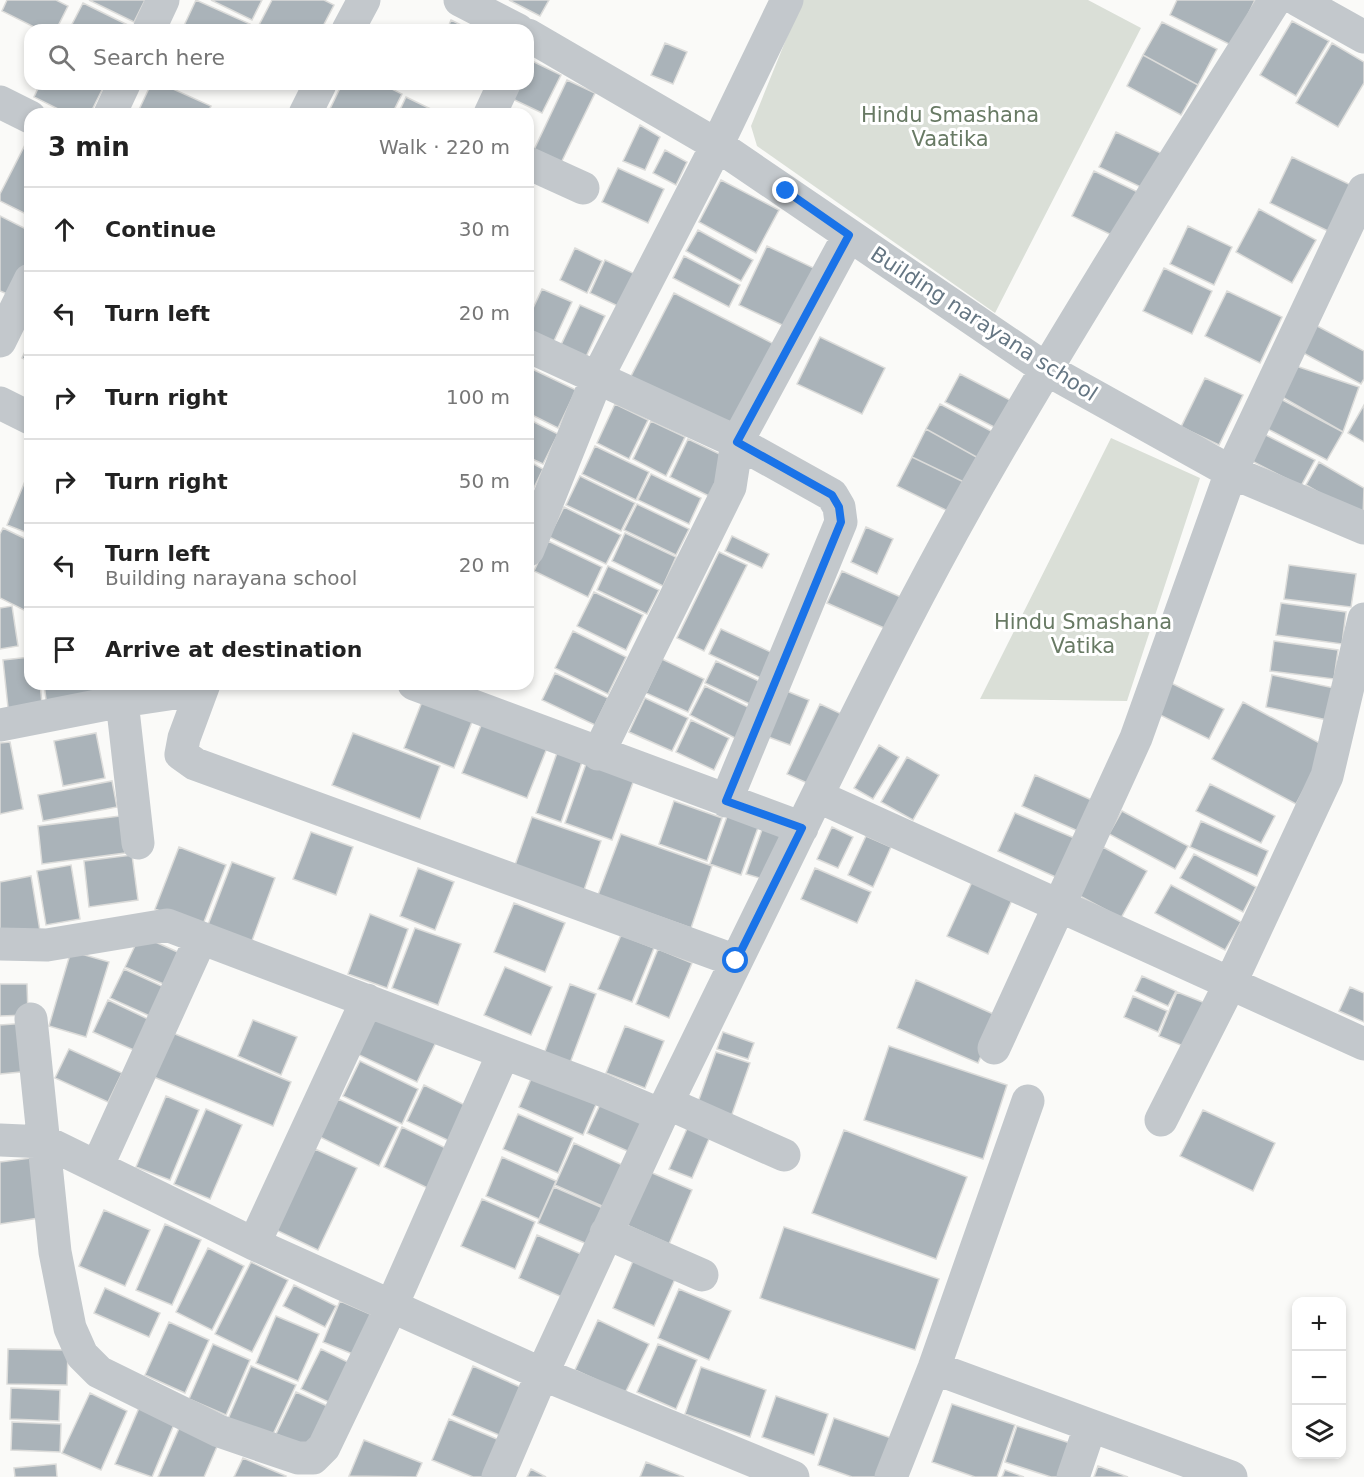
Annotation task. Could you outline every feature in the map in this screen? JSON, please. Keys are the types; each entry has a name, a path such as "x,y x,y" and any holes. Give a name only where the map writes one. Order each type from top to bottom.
{"street":[{"path":"152,24 163,0"},
{"path":"351,24 364,0"},
{"path":"460,0 506,24"},
{"path":"534,535 597,378 717,145 787,0"},
{"path":"498,1477 542,1374 664,1109 867,694 989,467 1046,369 1275,0"},
{"path":"1298,0 1364,37"},
{"name":"Building narayana school","path":"534,38 717,145 1046,369 1231,472 1364,528"},
{"path":"113,108 121,90"},
{"path":"308,108 318,90"},
{"path":"493,108 501,90"},
{"path":"0,102 24,114"},
{"path":"534,166 583,188"},
{"path":"994,1048 1061,907 1136,738 1231,472 1351,250 1364,190"},
{"path":"598,754 730,487 737,442 849,235"},
{"path":"0,342 24,292"},
{"path":"534,349 737,442 832,495 839,507 841,522 726,801"},
{"path":"0,403 24,415"},
{"path":"1161,1120 1230,984 1327,776 1364,620"},
{"path":"0,725 186,690"},
{"path":"202,690 184,738 181,754 195,764 736,961"},
{"path":"449,690 598,754 802,828"},
{"path":"122,701 138,843"},
{"path":"817,796 1364,1044"},
{"path":"0,944 47,945 167,925 503,1054 602,1090 664,1109 784,1155"},
{"path":"97,1167 201,938"},
{"path":"254,1244 367,1000"},
{"path":"31,1019 46,1142 55,1252 69,1328 82,1355 99,1372 219,1431 298,1458 313,1458 324,1447 392,1305 503,1054"},
{"path":"891,1477 934,1368 1028,1101"},
{"path":"0,1140 46,1142 254,1244 542,1374 793,1477"},
{"path":"606,1233 702,1275"},
{"path":"934,1368 1231,1477"},
{"path":"1073,1477 1090,1427"}],"green space":[{"name":"Hindu Smashana Vaatika","path":"802,0 1088,0 1141,28 995,313 757,146 751,126"},
{"name":"Hindu Smashana Vatika","path":"1111,438 1200,478 1127,701 980,699"}],"building":[{"path":"7,0 56,0 68,6 59,24 28,24 2,11"},
{"path":"89,0 145,0 134,22"},
{"path":"196,0 250,24 185,24"},
{"path":"211,0 262,0 252,20"},
{"path":"272,0 324,0 334,5 324,24 260,24"},
{"path":"509,0 549,0 540,16"},
{"path":"1177,0 1255,0 1233,46 1170,15"},
{"path":"83,3 126,24 72,24"},
{"path":"1292,21 1329,41 1296,96 1260,75"},
{"path":"1162,22 1217,49 1198,85 1143,55"},
{"path":"665,43 687,52 673,84 651,75"},
{"path":"1332,43 1364,62 1364,83 1338,127 1296,103"},
{"path":"1143,55 1198,85 1181,115 1127,86"},
{"path":"534,62 561,75 542,113 506,96 509,90 534,90"},
{"path":"567,80 595,93 559,167 534,155 534,150"},
{"path":"37,90 102,90 93,108 56,108 34,97"},
{"path":"148,90 175,90 211,106 210,108 140,108"},
{"path":"339,90 394,90 402,94 395,108 330,108"},
{"path":"406,97 429,108 401,108"},
{"path":"640,125 660,137 645,170 623,161"},
{"path":"1116,132 1169,157 1151,192 1099,167"},
{"path":"24,147 24,213 0,201 0,194"},
{"path":"665,150 687,162 676,185 653,173"},
{"path":"1292,157 1351,185 1328,231 1270,203"},
{"path":"618,168 664,189 648,223 602,202"},
{"path":"1094,171 1144,195 1122,240 1072,216"},
{"path":"721,180 779,210 756,253 699,222"},
{"path":"1259,209 1316,240 1292,283 1236,252"},
{"path":"0,216 24,228 24,271 12,296 0,291"},
{"path":"1188,226 1232,247 1214,285 1170,264"},
{"path":"698,230 753,260 741,281 686,251"},
{"path":"767,246 820,271 793,330 739,305"},
{"path":"575,248 602,261 587,293 560,280"},
{"path":"684,256 740,285 729,307 673,278"},
{"path":"605,260 635,274 620,307 590,293"},
{"path":"1164,268 1212,291 1192,334 1143,311"},
{"path":"542,289 572,302 553,343 534,334 534,306"},
{"path":"1227,291 1282,317 1260,363 1205,336"},
{"path":"674,293 774,344 730,431 629,380"},
{"path":"580,305 605,316 584,361 559,349"},
{"path":"1308,321 1364,351 1364,379 1361,384 1294,348"},
{"path":"820,337 885,368 862,414 797,384"},
{"path":"1293,365 1359,387 1343,432 1277,394"},
{"path":"534,370 576,390 558,428 534,416"},
{"path":"960,374 1010,400 996,428 945,402"},
{"path":"1205,378 1243,395 1219,445 1181,427"},
{"path":"1277,397 1343,432 1327,460 1262,426"},
{"path":"615,404 648,420 629,459 597,443"},
{"path":"940,404 995,433 980,459 926,429"},
{"path":"1364,405 1364,442 1348,433"},
{"path":"651,421 685,437 666,476 633,459"},
{"path":"534,422 558,434 543,464 534,460"},
{"path":"926,429 980,459 968,484 912,457"},
{"path":"1258,431 1315,460 1301,486 1244,457"},
{"path":"688,439 728,458 709,496 670,477"},
{"path":"595,446 649,472 636,500 582,474"},
{"path":"912,457 968,484 954,514 897,486"},
{"path":"1319,462 1364,488 1363,518 1306,485"},
{"path":"534,464 543,469 534,488"},
{"path":"651,474 701,498 689,524 638,500"},
{"path":"580,476 635,503 621,531 566,505"},
{"path":"24,484 24,532 7,525"},
{"path":"637,504 689,529 676,555 624,530"},
{"path":"564,507 621,535 606,564 549,537"},
{"path":"866,527 893,539 877,574 851,562"},
{"path":"3,528 24,538 24,610 0,598 0,534"},
{"path":"625,533 676,557 663,586 612,561"},
{"path":"732,536 769,554 762,568 725,551"},
{"path":"548,541 602,567 588,597 534,571"},
{"path":"719,552 747,565 704,651 677,638"},
{"path":"1289,565 1356,574 1351,607 1284,599"},
{"path":"608,566 659,590 647,614 597,590"},
{"path":"842,571 912,602 898,634 827,603"},
{"path":"594,592 643,615 626,650 577,626"},
{"path":"1281,603 1346,612 1342,644 1276,635"},
{"path":"12,606 18,646 0,649 0,608"},
{"path":"721,629 775,654 763,679 709,654"},
{"path":"573,631 626,657 608,694 555,668"},
{"path":"1274,641 1338,650 1334,679 1270,671"},
{"path":"24,658 24,690 41,690 43,713 9,717 3,660"},
{"path":"662,659 704,679 688,712 646,693"},
{"path":"716,661 763,683 752,705 705,683"},
{"path":"555,673 608,698 595,725 542,700"},
{"path":"1272,675 1339,689 1332,721 1266,707"},
{"path":"1169,682 1224,709 1209,739 1154,712"},
{"path":"705,686 752,709 737,739 690,715"},
{"path":"45,690 102,690 103,701 47,707"},
{"path":"784,690 809,700 790,745 763,735"},
{"path":"425,694 475,714 454,768 404,748"},
{"path":"645,698 688,718 672,751 629,732"},
{"path":"1243,702 1327,747 1296,804 1212,759"},
{"path":"820,704 848,717 816,787 787,774"},
{"path":"691,720 729,738 714,770 676,752"},
{"path":"482,723 547,748 527,798 462,773"},
{"path":"96,733 105,778 63,786 54,741"},
{"path":"353,733 440,766 420,819 332,785"},
{"path":"10,742 23,809 0,814 0,743"},
{"path":"879,745 899,757 873,799 854,788"},
{"path":"558,750 583,759 561,822 536,813"},
{"path":"907,757 939,775 913,820 881,802"},
{"path":"587,761 635,777 612,840 565,823"},
{"path":"1035,775 1103,805 1089,836 1022,806"},
{"path":"112,781 117,807 43,821 38,795"},
{"path":"1210,784 1275,816 1261,843 1196,811"},
{"path":"674,801 722,818 707,861 659,844"},
{"path":"729,811 760,822 741,875 710,864"},
{"path":"1122,811 1188,846 1175,869 1109,834"},
{"path":"1015,813 1086,843 1069,883 998,851"},
{"path":"120,816 125,853 42,864 38,826"},
{"path":"532,817 601,841 583,893 514,868"},
{"path":"1201,821 1268,851 1257,876 1190,847"},
{"path":"763,827 789,836 773,882 746,874"},
{"path":"832,827 853,837 838,868 817,859"},
{"path":"311,832 353,847 336,895 293,879"},
{"path":"621,834 712,866 691,928 598,895"},
{"path":"866,836 891,847 873,887 848,875"},
{"path":"179,847 226,865 202,927 155,909"},
{"path":"1103,847 1147,871 1121,918 1078,895"},
{"path":"1194,854 1256,887 1243,912 1180,878"},
{"path":"132,855 138,900 89,907 84,861"},
{"path":"232,862 275,878 250,946 206,930"},
{"path":"71,865 80,919 46,925 37,871"},
{"path":"418,868 454,882 435,930 400,916"},
{"path":"815,868 871,892 857,923 801,899"},
{"path":"31,876 40,931 0,937 0,882"},
{"path":"972,882 1012,900 988,954 947,936"},
{"path":"1171,885 1241,922 1225,950 1155,913"},
{"path":"514,903 565,923 545,972 494,952"},
{"path":"370,914 408,929 387,988 348,974"},
{"path":"415,928 461,944 438,1005 392,988"},
{"path":"140,935 182,954 168,986 125,967"},
{"path":"621,935 654,948 632,1002 598,989"},
{"path":"658,949 692,963 669,1018 636,1004"},
{"path":"71,951 109,962 86,1037 49,1026"},
{"path":"505,967 552,987 531,1035 484,1015"},
{"path":"124,969 166,988 152,1017 110,998"},
{"path":"1142,976 1176,991 1168,1006 1135,991"},
{"path":"916,980 998,1016 978,1063 897,1028"},
{"path":"0,984 27,984 28,1015 0,1016"},
{"path":"570,984 596,994 570,1063 544,1054"},
{"path":"1350,987 1364,993 1364,1022 1339,1011"},
{"path":"1177,992 1210,1005 1193,1050 1159,1036"},
{"path":"1133,996 1167,1011 1158,1032 1124,1017"},
{"path":"108,1000 150,1020 136,1051 93,1032"},
{"path":"377,1012 437,1040 417,1082 357,1054"},
{"path":"253,1020 297,1037 281,1075 238,1056"},
{"path":"27,1023 31,1071 0,1074 0,1025"},
{"path":"625,1026 664,1041 645,1088 606,1073"},
{"path":"168,1031 291,1082 273,1126 149,1075"},
{"path":"723,1032 754,1043 748,1059 717,1049"},
{"path":"889,1046 1007,1085 983,1159 864,1120"},
{"path":"69,1049 122,1073 108,1102 55,1078"},
{"path":"716,1052 750,1063 731,1117 697,1105"},
{"path":"360,1061 418,1089 402,1124 343,1096"},
{"path":"534,1072 598,1100 583,1135 519,1107"},
{"path":"424,1085 475,1110 458,1145 407,1121"},
{"path":"166,1096 199,1110 170,1180 136,1167"},
{"path":"604,1096 649,1116 632,1153 587,1133"},
{"path":"338,1099 398,1127 379,1166 320,1137"},
{"path":"206,1109 242,1125 210,1199 174,1184"},
{"path":"1203,1110 1275,1143 1253,1191 1180,1156"},
{"path":"518,1114 573,1138 558,1173 503,1149"},
{"path":"690,1122 712,1132 692,1178 669,1169"},
{"path":"402,1127 456,1153 438,1193 384,1167"},
{"path":"844,1130 967,1177 936,1259 812,1213"},
{"path":"574,1143 629,1168 611,1210 555,1185"},
{"path":"315,1149 357,1168 318,1250 276,1230"},
{"path":"502,1157 556,1181 539,1219 486,1196"},
{"path":"31,1158 39,1218 0,1224 0,1162"},
{"path":"643,1169 692,1190 669,1244 620,1222"},
{"path":"554,1187 610,1211 594,1247 538,1223"},
{"path":"482,1199 535,1222 515,1269 461,1246"},
{"path":"104,1210 150,1230 125,1286 79,1266"},
{"path":"165,1224 201,1240 172,1305 136,1290"},
{"path":"784,1227 939,1279 915,1350 760,1298"},
{"path":"537,1235 590,1258 571,1301 519,1278"},
{"path":"208,1248 244,1266 212,1330 176,1312"},
{"path":"633,1261 675,1279 654,1326 613,1308"},
{"path":"251,1262 288,1280 252,1352 215,1334"},
{"path":"294,1285 336,1306 325,1327 283,1306"},
{"path":"105,1288 160,1313 149,1337 94,1313"},
{"path":"679,1289 731,1311 709,1360 658,1338"},
{"path":"340,1301 377,1317 360,1357 323,1342"},
{"path":"276,1316 319,1334 298,1381 256,1363"},
{"path":"598,1320 649,1344 625,1393 575,1370"},
{"path":"169,1322 209,1340 185,1393 145,1375"},
{"path":"213,1344 250,1360 226,1415 189,1399"},
{"path":"658,1344 697,1360 676,1409 637,1392"},
{"path":"8,1349 68,1350 67,1385 7,1384"},
{"path":"321,1349 356,1366 337,1406 301,1389"},
{"path":"251,1366 296,1385 268,1445 225,1426"},
{"path":"473,1366 527,1390 506,1438 452,1415"},
{"path":"701,1367 766,1390 750,1437 685,1414"},
{"path":"11,1388 60,1390 59,1421 10,1419"},
{"path":"296,1392 334,1409 315,1452 276,1434"},
{"path":"90,1393 127,1411 101,1470 62,1453"},
{"path":"776,1396 828,1414 814,1455 762,1437"},
{"path":"952,1404 1015,1425 997,1477 975,1477 932,1462"},
{"path":"139,1408 175,1422 152,1477 115,1464"},
{"path":"834,1418 894,1439 881,1477 852,1477 818,1465"},
{"path":"449,1419 504,1442 490,1477 473,1477 432,1460"},
{"path":"12,1422 61,1424 60,1452 11,1450"},
{"path":"180,1426 219,1442 204,1477 158,1477"},
{"path":"1017,1426 1073,1444 1062,1477 1051,1477 1005,1462"},
{"path":"364,1440 422,1463 416,1477 349,1476"},
{"path":"243,1458 286,1476 234,1477"},
{"path":"646,1462 684,1477 640,1477"},
{"path":"56,1464 57,1477 15,1477 14,1468"},
{"path":"1098,1466 1128,1477 1094,1477"},
{"path":"531,1469 546,1477 527,1477"},
{"path":"1005,1470 1024,1477 1002,1477"}],"route":[{"path":"736,961 802,828 726,801 841,522 839,507 832,495 737,442 849,235 786,191"}]}
